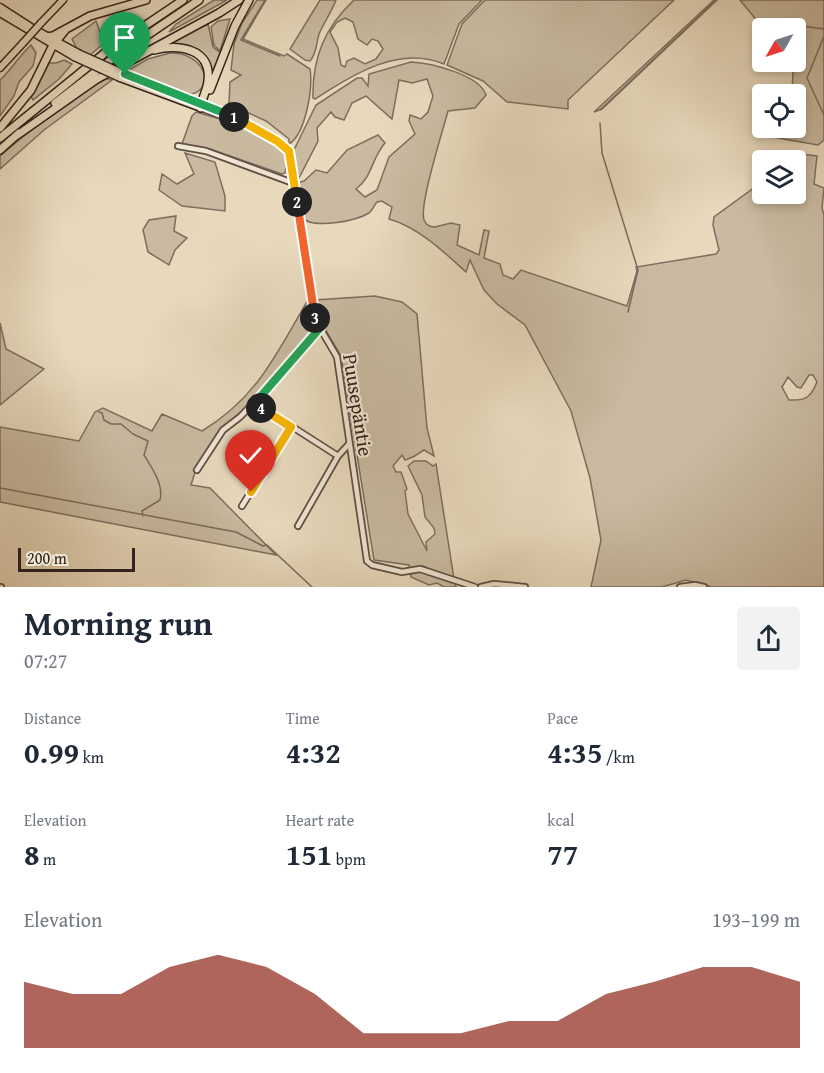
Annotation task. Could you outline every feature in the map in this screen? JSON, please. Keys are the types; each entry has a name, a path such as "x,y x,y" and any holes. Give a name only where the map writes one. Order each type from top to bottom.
{"highway":[{"path":"46,37 90,16 146,0"},
{"path":"0,138 98,59 183,0"},
{"path":"0,150 112,59 199,0"},
{"path":"16,136 97,80 239,0"},
{"path":"202,105 235,26 249,0"},
{"path":"0,128 31,90 54,44 66,28"},
{"path":"138,57 175,46 194,51 202,58 208,73 208,84 202,105"}],"main road":[{"path":"0,68 63,0"},
{"path":"0,7 54,44"},
{"path":"0,13 76,55 123,76 202,105"}],"street":[{"name":"Puusepäntie","path":"202,105 277,141 289,151 314,312 320,328 337,357 367,561 372,565 402,572 420,569 475,587"},
{"path":"178,146 206,151 293,183"},
{"path":"197,470 221,433 255,403 320,328"},
{"path":"255,403 338,456"},
{"path":"242,506 291,427"},
{"path":"298,526 338,456 349,444"},
{"path":"481,587 494,584 525,587"},
{"path":"680,587 695,585 704,587"}],"shaded area":[{"path":"214,0 227,0 169,32 176,24"},
{"path":"257,0 266,0 243,39 284,56 287,54 310,69 309,98 304,121 295,139 289,144 289,139 266,121 229,104 230,82 241,75 231,70 234,44 242,23"},
{"path":"320,0 336,0 319,34 314,55 310,61 305,60 290,49"},
{"path":"354,0 482,0 459,24 444,64 427,59 393,60 360,72 315,99 313,98 313,83 322,44 344,10","holes":["345,18 353,22 358,39 367,45 372,39 378,41 383,49 376,59 365,64 354,58 347,61 345,67 341,65 338,48 330,32 337,22"]},
{"path":"485,0 674,0 568,100 568,109 507,102 483,81 447,65 462,24"},
{"path":"714,0 717,0 602,109 594,112"},
{"path":"740,0 824,0 824,140 818,145 778,138 806,138 806,84 792,84 793,72 806,72 806,18 755,18"},
{"path":"230,19 220,51 214,45 211,27 218,21"},
{"path":"96,21 100,32 106,28 108,30 104,36 105,42 89,56 77,49 72,39"},
{"path":"208,24 213,47 222,54 212,81 202,56 161,47"},
{"path":"31,45 36,53 33,66 19,82 14,96 0,116 0,80"},
{"path":"170,53 182,54 192,59 204,72 203,87 197,92 187,95 125,72 148,59"},
{"path":"64,60 72,64 59,79 33,100 31,96 49,63"},
{"path":"411,62 454,71 475,82 486,95 475,108 448,111 432,167 423,212 424,220 430,226 435,227 451,223 460,225 457,245 479,255 484,230 489,231 484,258 500,264 503,275 513,279 521,270 627,306 637,271 636,267 716,254 719,250 713,225 714,217 752,189 752,204 806,204 806,155 817,156 814,184 824,188 822,208 824,215 824,587 712,587 686,580 662,587 591,587 601,540 590,478 571,411 525,325 497,304 484,290 470,260 466,272 420,234 389,219 392,207 382,201 377,202 369,213 346,221 319,223 305,220 296,183 304,181 316,170 327,173 347,150 378,135 385,143 366,179 356,189 365,197 377,190 389,157 415,134 409,121 410,115 421,119 428,112 433,96 427,79 412,83 399,80 392,119 366,96 352,103 344,120 335,117 331,112 317,128 318,141 296,180 294,150 316,105 357,78 362,78 368,86 369,74","holes":["809,375 813,375 817,382 810,395 800,400 789,400 782,387 788,377 797,387 801,388"]},
{"path":"105,78 112,80 44,130 0,169 0,156 51,115"},
{"path":"196,112 246,128 271,141 288,157 285,173 282,174 210,149 182,144 192,116"},
{"path":"185,153 215,162 225,196 225,211 182,206 159,190 162,174 177,184 194,174"},
{"path":"176,216 174,231 187,238 175,250 169,265 148,252 143,230 149,220"},
{"path":"375,296 402,302 417,314 427,428 434,456 424,450 405,460 402,455 393,466 396,472 401,472 407,489 405,491 408,514 427,551 426,542 435,534 434,528 425,517 422,495 408,466 414,461 426,461 433,466 436,464 454,579 423,566 426,572 455,582 456,587 444,587 437,583 429,585 411,577 409,565 374,560 341,356 319,319 315,300"},
{"path":"308,300 314,331 256,401 212,443 196,469 191,485 210,488 276,555 0,502 0,427 79,441 95,412 103,408 152,431 162,414 202,431 238,404 252,389 275,356"},
{"path":"0,323 6,349 44,369 0,405"}],"waterway":[{"path":"265,0 241,40 280,56"},
{"path":"600,110 716,0"},
{"path":"806,27 824,29"},
{"path":"824,36 807,78 824,115"},
{"path":"600,123 602,153 638,270 628,312"},
{"path":"99,412 102,413 104,420 111,424 121,424 133,434 148,441 144,455 156,477 161,494 160,500 142,511 143,516"},
{"path":"0,488 236,532 263,546 267,545 312,587"}],"route":[{"path":"125,74 234,117 282,144 291,156 291,172 315,319 320,328 255,403 291,427 251,492"}]}
